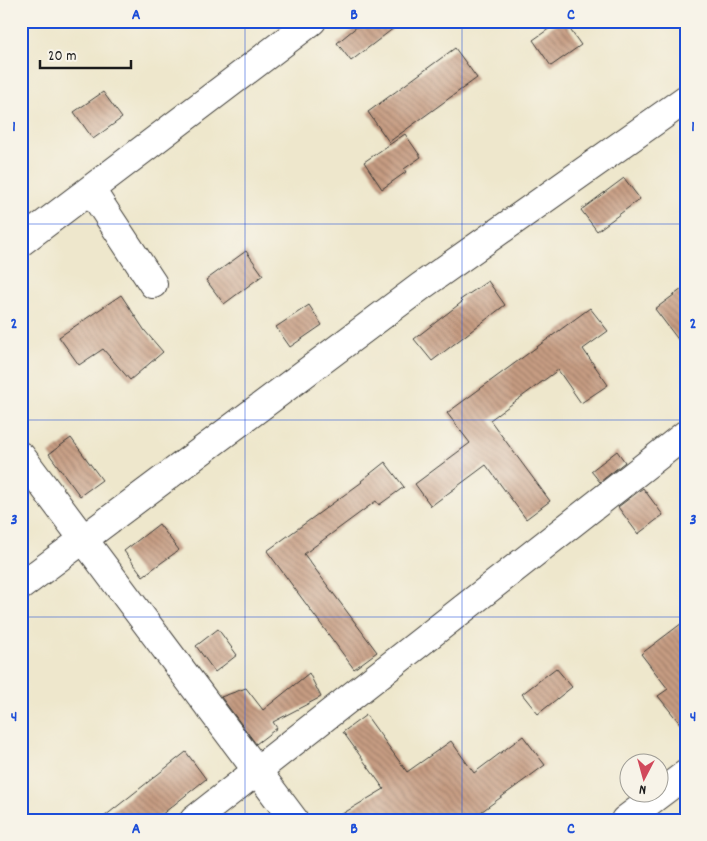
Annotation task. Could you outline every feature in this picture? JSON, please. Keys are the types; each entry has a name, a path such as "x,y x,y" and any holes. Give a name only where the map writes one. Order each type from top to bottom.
{"street":[{"path":"21,242 312,21"},
{"path":"21,586 420,287 686,99"},
{"path":"91,190 153,284"},
{"path":"194,820 686,434"},
{"path":"21,456 294,820"},
{"path":"625,820 686,774"}],"building":[{"path":"364,21 403,21 351,61 337,43"},
{"path":"560,21 564,21 581,45 551,66 533,40"},
{"path":"455,48 477,78 389,142 368,112"},
{"path":"103,92 122,118 93,139 74,112"},
{"path":"405,134 421,157 404,169 406,172 382,189 364,162"},
{"path":"624,178 640,199 597,231 581,210"},
{"path":"246,251 263,275 224,304 206,280"},
{"path":"488,281 505,305 432,361 414,339 462,302 460,300"},
{"path":"686,286 686,350 655,309"},
{"path":"121,295 145,331 163,352 130,380 103,349 79,365 59,337"},
{"path":"309,305 322,325 290,347 276,327"},
{"path":"590,308 608,331 583,349 608,385 581,403 558,370 490,420 550,501 526,519 486,465 431,506 415,484 470,443 447,413"},
{"path":"71,438 102,480 80,496 49,454"},
{"path":"617,451 625,462 600,482 591,471"},
{"path":"385,462 404,487 379,505 376,501 304,554 377,652 354,669 267,551 362,482"},
{"path":"643,488 663,515 638,534 618,507"},
{"path":"159,524 179,550 143,576 124,551"},
{"path":"686,620 686,731 658,696 668,689 641,654"},
{"path":"218,629 237,655 215,672 196,646"},
{"path":"556,668 572,687 538,714 522,694"},
{"path":"309,673 321,697 273,722 277,728 256,744 221,697 246,688 263,710"},
{"path":"366,715 407,772 451,741 474,773 523,736 545,765 470,820 332,820 384,789 343,732"},
{"path":"186,752 206,779 155,820 100,820"}]}
